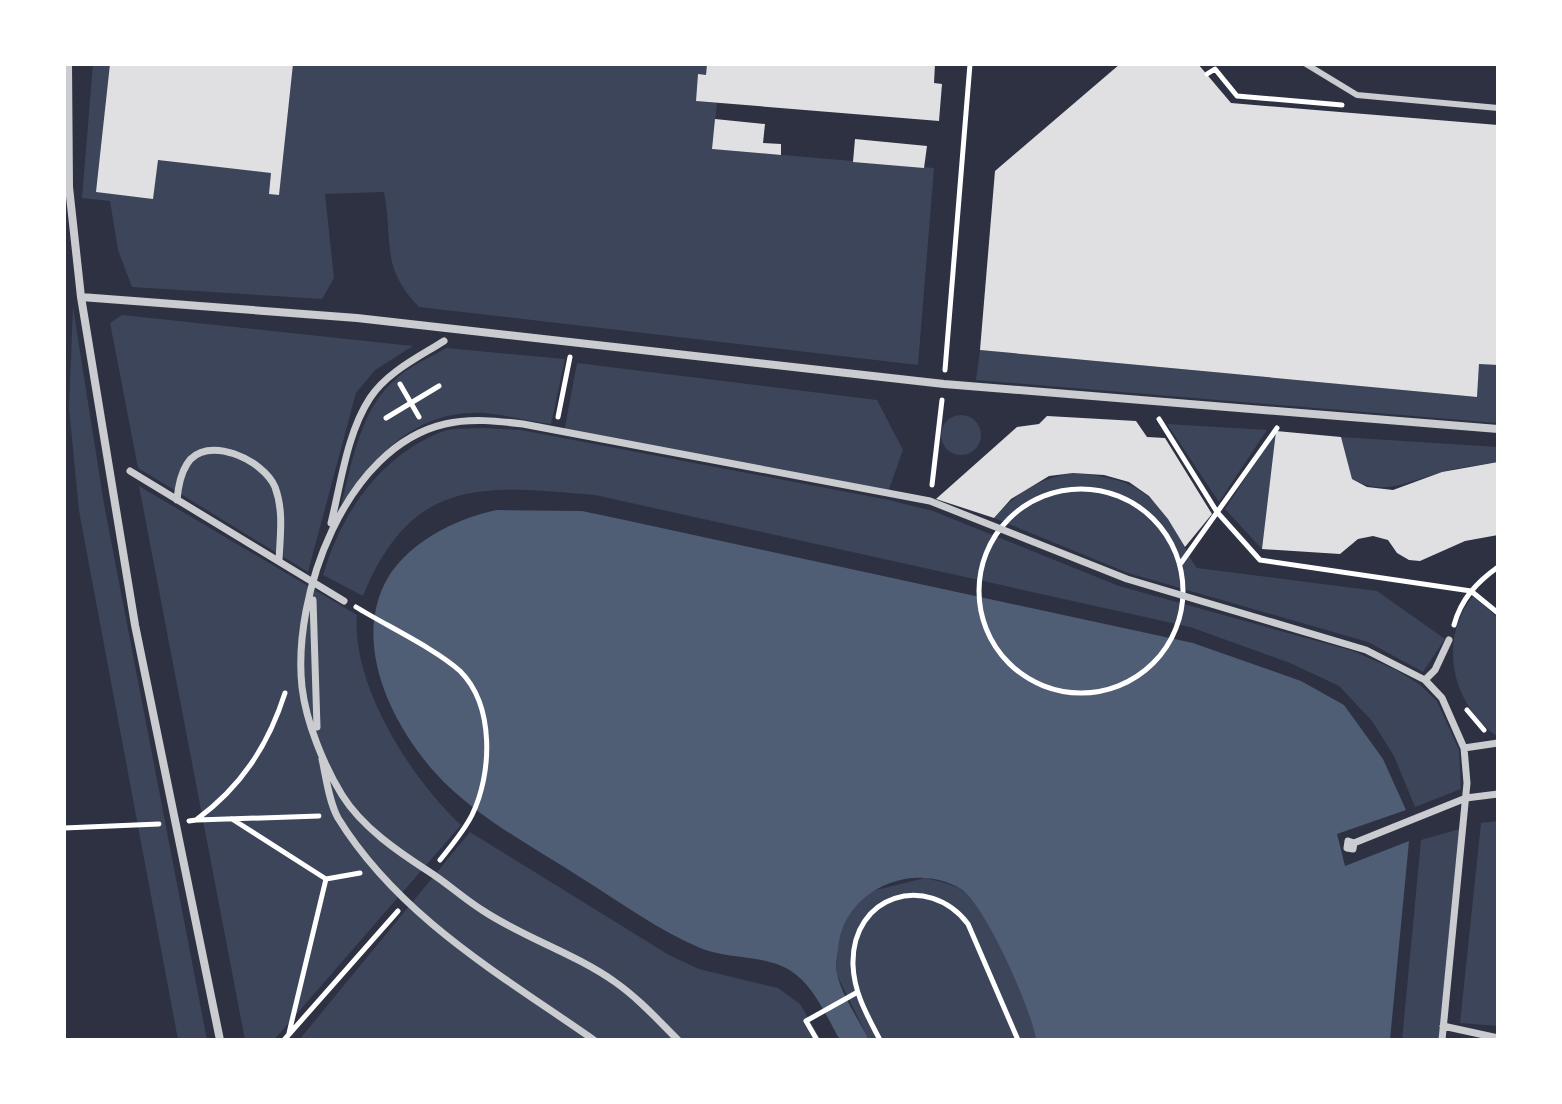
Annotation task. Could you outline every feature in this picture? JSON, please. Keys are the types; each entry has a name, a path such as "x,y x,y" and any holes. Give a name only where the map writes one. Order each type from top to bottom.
{"street":[{"path":"68,64 69,187 81,297 121,547 220,1040"},
{"path":"81,297 357,318 944,384 1498,429"},
{"path":"444,341 394,373 370,398 353,438 301,637 302,689 336,816 378,870 431,926 594,1040"},
{"path":"330,530 376,465 414,436 444,424 482,420 555,430 930,501 1081,564 1366,650 1425,680 1442,698 1464,748 1466,798 1442,1040"},
{"path":"177,500 187,462 203,451 229,452 253,463 274,484 277,494 282,515 279,561"},
{"path":"130,471 344,601"},
{"path":"313,582 317,742 343,797 394,851 431,872 483,911 617,983 678,1040"},
{"path":"1425,680 1435,670 1449,640"},
{"path":"1464,748 1498,743"},
{"path":"1354,843 1466,798 1498,794"},
{"path":"1443,1026 1498,1038"}],"lane":[{"path":"1306,64 1357,95 1498,108"}],"path":[{"path":"930,501 944,384 970,64"},
{"path":"555,430 571,354"},
{"path":"394,373 427,431"},
{"path":"386,418 439,386"},
{"path":"1153,410 1217,512 1260,560 1471,591 1498,613"},
{"path":"1181,563 1282,420"},
{"path":"1078,487 1112,492 1143,507 1167,532 1181,563 1184,594 1177,624 1159,659 1133,680 1101,692 1068,694 1036,684 1008,664 989,637 980,609 979,580 992,538 1000,530 1014,512 1044,494 1078,487"},
{"path":"1449,640 1458,608 1478,581 1498,567"},
{"path":"344,601 459,670 474,689 487,749 484,785 471,817 431,872"},
{"path":"196,820 236,787 259,755 286,689"},
{"path":"1463,705 1491,736"},
{"path":"64,828 336,816"},
{"path":"231,819 326,879 378,870"},
{"path":"286,1038 326,879"},
{"path":"880,1040 856,993 855,947 865,919 877,904 905,896 943,901 957,910 968,924 1018,1040"},
{"path":"286,1038 406,901"},
{"path":"817,1040 806,1021 856,993"}],"shaded area":[{"path":"93,64 707,64 706,75 698,75 696,101 717,103 712,149 934,168 918,365 419,307 406,292 393,266 384,192 325,194 334,278 322,299 132,287 118,250 110,201 82,198"},
{"path":"73,307 104,504 207,1040 178,1040 79,511 69,408"},
{"path":"122,315 413,346 375,370 356,393 308,572 138,468 110,323"},
{"path":"446,348 565,359 551,424 484,413 437,419 400,439 383,453 341,505 354,453 375,404 403,373"},
{"path":"980,350 1477,397 1479,364 1498,365 1498,423 976,380"},
{"path":"577,363 877,400 903,450 888,492 564,432"},
{"path":"961,415 975,421 981,435 975,449 961,455 947,449 941,435 947,421"},
{"path":"1167,424 1267,430 1219,502"},
{"path":"484,428 521,430 933,511 1119,586 1353,651 1396,670 1419,684 1437,701 1459,750 1461,789 1415,807 1394,756 1372,721 1339,686 1290,663 1190,627 595,495 518,490 485,491 455,497 428,509 404,528 382,557 363,596 323,575 340,530 381,472 399,456 441,432"},
{"path":"1276,431 1262,549 1225,509"},
{"path":"1341,437 1498,447 1498,462 1449,470 1397,486 1376,487 1352,479"},
{"path":"1073,473 1122,482 1147,496 1169,519 1197,568 1377,591 1445,639 1423,672 1368,642 1128,573 994,518 1029,488"},
{"path":"139,486 357,615 358,642 364,670 388,729 423,782 461,825 274,1040 245,1040"},
{"path":"497,510 582,511 1193,643 1301,681 1344,705 1383,759 1406,810 1337,834 1345,866 1409,841 1390,1040 1036,1040 1026,1006 1006,959 971,899 961,889 941,881 921,878 882,886 865,897 851,912 842,929 837,974 869,1040 840,1040 813,994 791,971 769,962 709,951 654,924 479,812 448,786 412,744 385,693 377,665 373,638 376,611 384,585 404,558 432,536 464,519"},
{"path":"1473,596 1498,618 1498,737 1482,724 1470,708 1460,690 1455,671 1455,632"},
{"path":"1498,821 1498,1026 1460,1023 1481,823"},
{"path":"1463,828 1442,1040 1402,1040 1421,840"},
{"path":"470,832 669,955 699,969 778,988 800,1004 821,1040 299,1040"},
{"path":"925,878 950,884 971,897 979,907 1019,988 1036,1040 869,1040 836,973 839,935 852,906 872,891"}],"building":[{"path":"110,64 293,64 279,195 269,194 271,173 158,160 153,199 96,192"},
{"path":"707,64 935,64 934,83 942,84 939,121 696,101 698,74 706,75"},
{"path":"1120,64 1198,64 1231,103 1498,125 1498,365 1479,364 1477,397 980,350 995,171"},
{"path":"715,119 765,124 763,143 781,144 781,155 712,149"},
{"path":"855,139 927,146 924,168 853,162"},
{"path":"1047,416 1136,421 1147,437 1165,438 1212,514 1185,547 1149,496 1129,482 1104,475 1073,473 1049,476 1011,499 994,518 936,499 1017,427 1039,424"},
{"path":"1276,431 1341,437 1352,479 1367,487 1393,490 1442,472 1498,462 1498,535 1465,541 1420,561 1409,560 1397,553 1388,540 1373,536 1358,539 1340,554 1262,549"}]}
